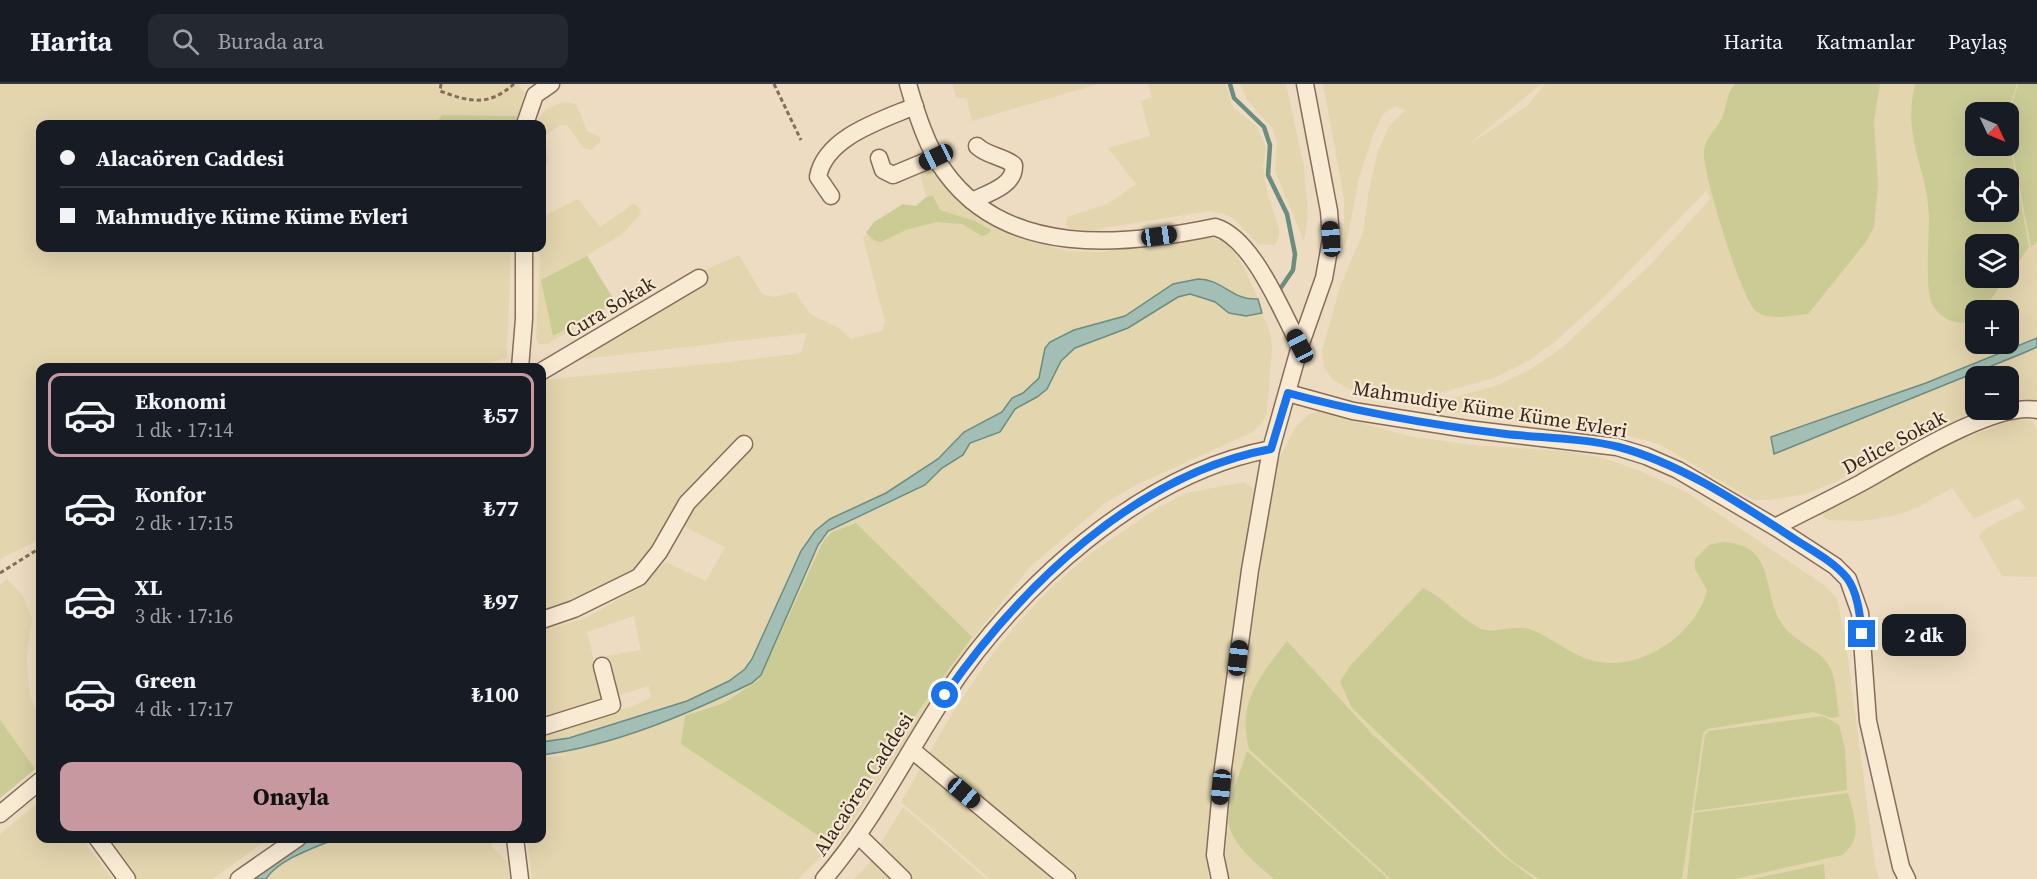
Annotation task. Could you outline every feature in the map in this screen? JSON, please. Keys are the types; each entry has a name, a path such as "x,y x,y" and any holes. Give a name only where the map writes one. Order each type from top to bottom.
{"street":[{"path":"526,120 535,95 550,84"},
{"path":"908,84 915,106 944,172 972,201 994,216 1018,227 1047,236 1087,242 1116,242 1215,227 1226,230 1245,249 1269,285 1300,346"},
{"path":"1220,879 1215,855 1223,768 1250,570 1271,449 1300,346 1324,278 1331,239 1329,211 1305,84"},
{"path":"831,196 818,177 820,167 837,146 862,129 915,106"},
{"path":"972,201 1008,182 1014,172 1014,165 1008,160 983,152 977,146"},
{"path":"879,158 883,170 893,175 936,157"},
{"path":"520,363 524,319 524,252"},
{"name":"Cura Sokak","path":"546,369 699,278"},
{"name":"Mahmudiye Küme Küme Evleri","path":"1288,393 1353,411 1467,429 1617,447 1678,470 1775,527 1835,566 1848,579 1860,613 1868,722 1901,867 1906,879"},
{"name":"Delice Sokak","path":"1775,527 1862,482 1924,446 2006,413 2021,409 2037,410"},
{"path":"546,619 574,609 639,577 659,552 687,503 744,444"},
{"name":"Alacaören Caddesi","path":"828,877 858,835 966,664 1025,598 1083,544 1146,497 1171,482 1232,459 1271,449"},
{"path":"546,726 612,705 603,666"},
{"path":"912,750 1067,879"},
{"path":"0,814 36,784"},
{"path":"858,835 903,879"},
{"path":"101,843 127,879"},
{"path":"239,879 291,843"},
{"path":"516,843 519,874"}],"path":[{"path":"441,84 440,91 472,102 489,99 514,84"},
{"path":"774,84 801,140"},
{"path":"0,573 36,550"}],"shaded area":[{"path":"0,84 518,84 524,93 518,120 36,120 36,252 511,252 507,358 488,363 36,363 36,541 0,559"},
{"path":"953,84 1098,84 972,121 967,98 956,98"},
{"path":"1148,84 1226,84 1233,107 1257,127 1266,147 1263,167 1268,196 1279,228 1279,237 1275,245 1258,244 1236,221 1225,214 1209,211 1092,230 1072,229 1066,226 1067,217 1108,204 1136,184 1108,148 1150,136 1141,101 1152,97"},
{"path":"1240,84 1286,84 1304,167 1308,215 1304,241 1275,171 1277,142 1272,128 1247,100"},
{"path":"1323,84 1541,84 1467,146 1527,106 1545,84 2037,84 2037,402 2019,399 2019,366 1965,366 1965,420 1919,438 1833,483 1806,494 1770,500 1753,500 1659,444 1584,424 1500,419 1421,407 1498,385 1531,369 1563,347 1652,263 1711,198 1706,191 1603,298 1557,340 1528,361 1494,378 1407,402 1349,389 1333,380 1324,368 1322,351 1340,287 1363,233 1369,190 1378,151 1389,126 1405,110 1395,106 1383,114 1373,135 1359,177 1348,237 1344,246 1344,198"},
{"path":"562,102 576,104 587,131 600,137 600,142 591,150 583,148 568,126 561,125 546,135 546,120 538,120 545,110"},
{"path":"546,147 548,158 548,164 546,164"},
{"path":"931,166 949,192 979,217 1039,244 1068,251 1101,252 1184,237 1204,236 1224,241 1234,250 1244,268 1258,299 1257,309 1254,310 1262,313 1270,332 1272,347 1267,413 1262,423 1253,432 1134,486 1104,504 1030,567 973,638 844,835 798,879 532,879 528,843 546,843 546,758 567,755 546,750 546,731 634,706 651,697 649,686 616,696 606,656 640,650 643,661 634,616 587,632 603,700 546,717 546,629 584,619 637,589 666,562 706,581 725,547 672,520 638,569 588,595 546,611 546,380 801,353 807,333 574,360 690,277 739,255 762,294 774,297 795,292 810,314 839,328 851,339 882,331 885,322 863,237 902,217 930,212 919,170"},
{"path":"578,199 600,227 633,204 638,206 641,214 621,235 587,255 616,303 548,344 539,344 536,338 540,252 546,252 546,215"},
{"path":"1319,412 1413,437 1472,445 1562,451 1600,457 1638,470 1686,492 1824,585 1837,599 1845,636 1875,865 1879,879 1228,879 1222,843 1225,812 1265,537 1279,459 1296,426 1309,414"},
{"path":"2014,420 2033,421 2037,431 2037,577 2002,576 1979,536 1986,528 2026,508 2018,498 1974,519 1952,488 1918,507 1894,516 1862,521 1829,520 1823,517 1821,510 1956,441"},
{"path":"1244,482 1254,489 1214,770 1206,852 1209,879 990,879 901,802 953,712 990,657 1018,623 1052,587 1091,553 1154,510 1186,493"},
{"path":"7,579 22,595 32,618 27,656 30,696 36,711 36,768 0,798 0,585"},
{"path":"36,804 36,843 85,843 112,879 0,879 0,834"},
{"path":"903,807 986,879 854,879 867,866"},
{"path":"110,843 262,843 212,879 136,879"},
{"path":"293,843 492,843 492,847 507,861 510,879 239,879"}],"green space":[{"path":"1735,84 1880,84 1874,121 1878,185 1874,227 1865,243 1808,314 1773,317 1760,314 1755,310 1741,283 1724,235 1705,166 1704,154 1706,143 1720,123 1728,96"},
{"path":"1915,84 2017,84 2011,102 1965,102 1965,156 2012,156 2014,168 1965,168 1965,222 2019,222 2019,193 2029,247 2019,261 2019,234 1965,234 1965,288 1999,288 1990,300 1965,300 1965,322 1951,321 1940,315 1930,297 1929,216 1911,121"},
{"path":"2018,84 2037,84 2037,242 2031,247 2019,185 2019,168 2016,168 2013,156 2019,156 2019,102 2013,102"},
{"path":"442,115 517,116 516,120 439,120"},
{"path":"933,196 940,210 975,221 991,230 982,236 962,224 936,222 906,230 881,242 875,241 866,233 874,222 903,204 916,206 926,197"},
{"path":"587,256 615,302 553,336 541,280"},
{"path":"856,523 972,637 825,840 681,744 685,716 724,703 759,680 823,542 832,532"},
{"path":"1723,542 1740,545 1752,552 1760,561 1782,624 1793,636 1820,655 1832,671 1839,716 1833,718 1813,712 1707,729 1703,733 1682,879 1539,879 1512,861 1352,708 1340,682 1350,666 1423,588 1472,624 1485,630 1529,629 1580,656 1599,662 1616,663 1650,654 1680,634 1692,621 1707,590 1695,569 1695,559 1709,545"},
{"path":"1287,641 1373,735 1503,856 1534,879 1391,879 1249,749 1246,717 1253,690"},
{"path":"1823,716 1839,725 1845,749 1847,790 1694,811 1705,735 1709,731"},
{"path":"0,720 35,769 0,798"},
{"path":"1247,751 1388,879 1274,879 1261,868 1235,840 1229,824 1232,797"},
{"path":"1848,793 1856,827 1853,842 1842,855 1735,879 1687,879 1694,813"},
{"path":"1824,864 1825,879 1752,879"}],"water":[{"path":"1198,279 1214,282 1241,297 1258,299 1262,313 1246,316 1229,313 1215,302 1190,294 1178,297 1128,328 1075,348 1061,361 1047,389 1015,409 1000,432 970,443 963,455 942,468 925,485 828,531 818,545 761,675 752,683 650,727 597,744 546,754 546,741 569,738 687,701 729,681 745,669 752,659 801,551 815,531 830,519 886,493 938,459 964,432 1002,412 1012,398 1023,393 1039,378 1045,348 1050,342 1074,330 1125,316 1173,284"},
{"path":"2037,338 2037,347 2021,354 1991,366 1968,366 1998,354 2019,354 2019,345"},
{"path":"1965,367 1965,377 1774,454 1771,437"},
{"path":"305,843 325,843 288,860 266,879 254,879 284,853"}],"waterway":[{"path":"1230,84 1234,98 1264,127 1270,145 1268,175 1287,214 1295,254 1293,270 1280,289"}],"route":[{"path":"945,695 966,664 1025,598 1083,544 1119,516 1171,482 1232,459 1271,449 1288,393 1353,411 1467,429 1617,447 1646,456 1678,470 1775,527 1835,566 1848,579 1860,613 1862,634"}]}
